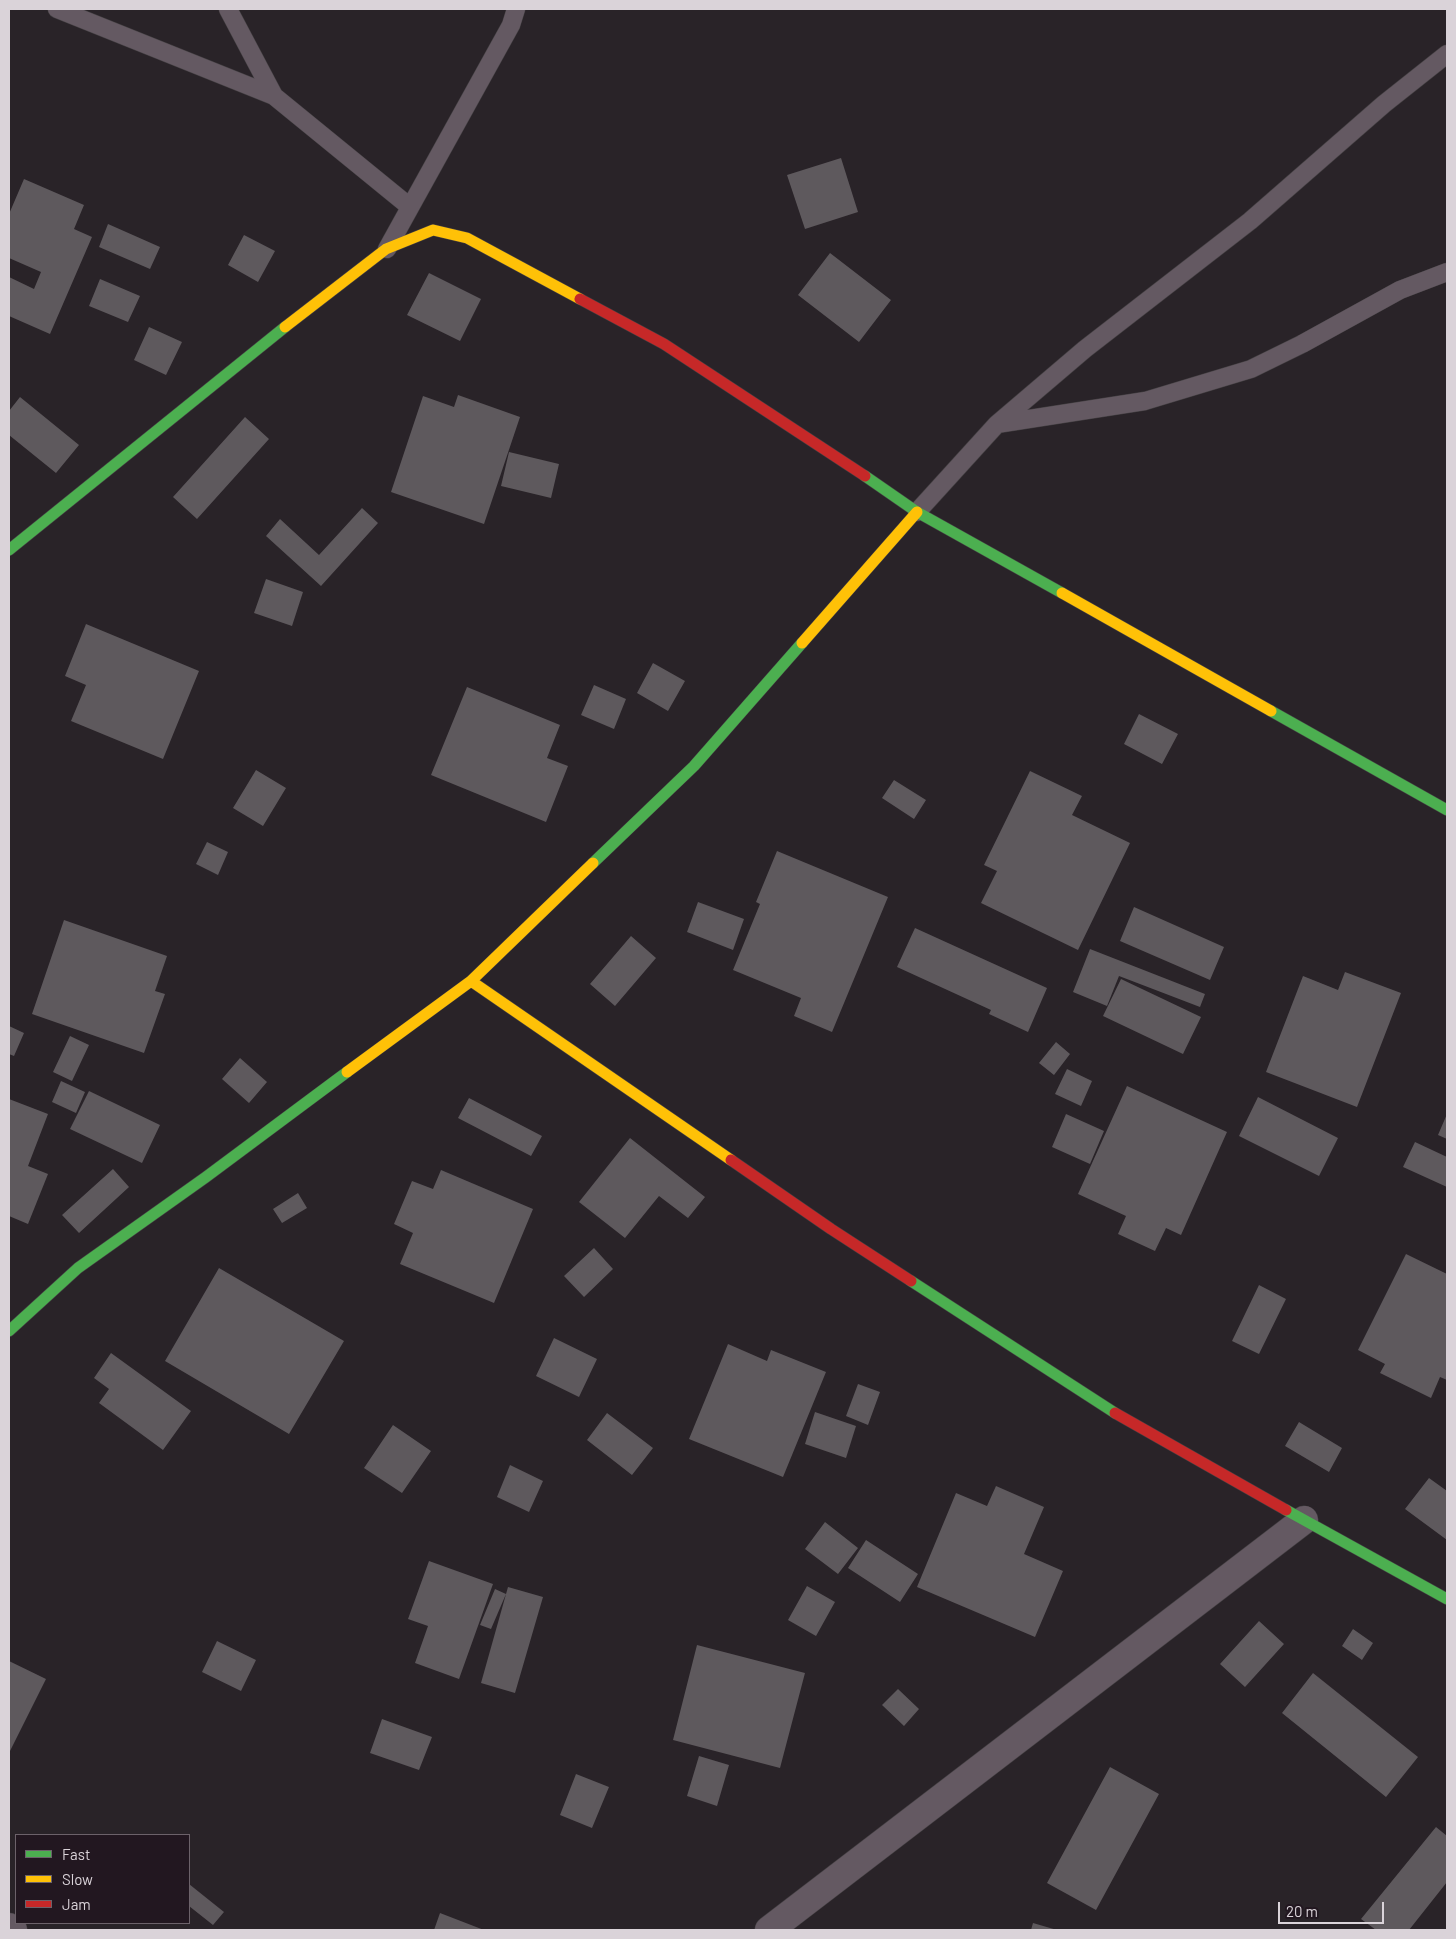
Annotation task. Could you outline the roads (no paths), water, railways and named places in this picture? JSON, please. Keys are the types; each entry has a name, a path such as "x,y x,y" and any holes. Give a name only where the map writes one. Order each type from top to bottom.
{"street":[{"path":"9,550 386,249 433,230 467,238 664,344 855,468 918,512 1447,810"},
{"path":"9,1331 78,1268 206,1177 471,982 694,766 918,512"},
{"path":"471,982 832,1229 1115,1413 1447,1599"},
{"path":"769,1930 1304,1520"},
{"path":"9,1927 13,1930"}],"lane":[{"path":"57,9 274,96 410,207"},
{"path":"228,9 274,96"},
{"path":"386,249 511,25 516,9"},
{"path":"918,512 996,424 1085,349 1250,221 1384,104 1447,54"},
{"path":"996,424 1145,401 1251,369 1302,344 1400,290 1447,272"}]}
